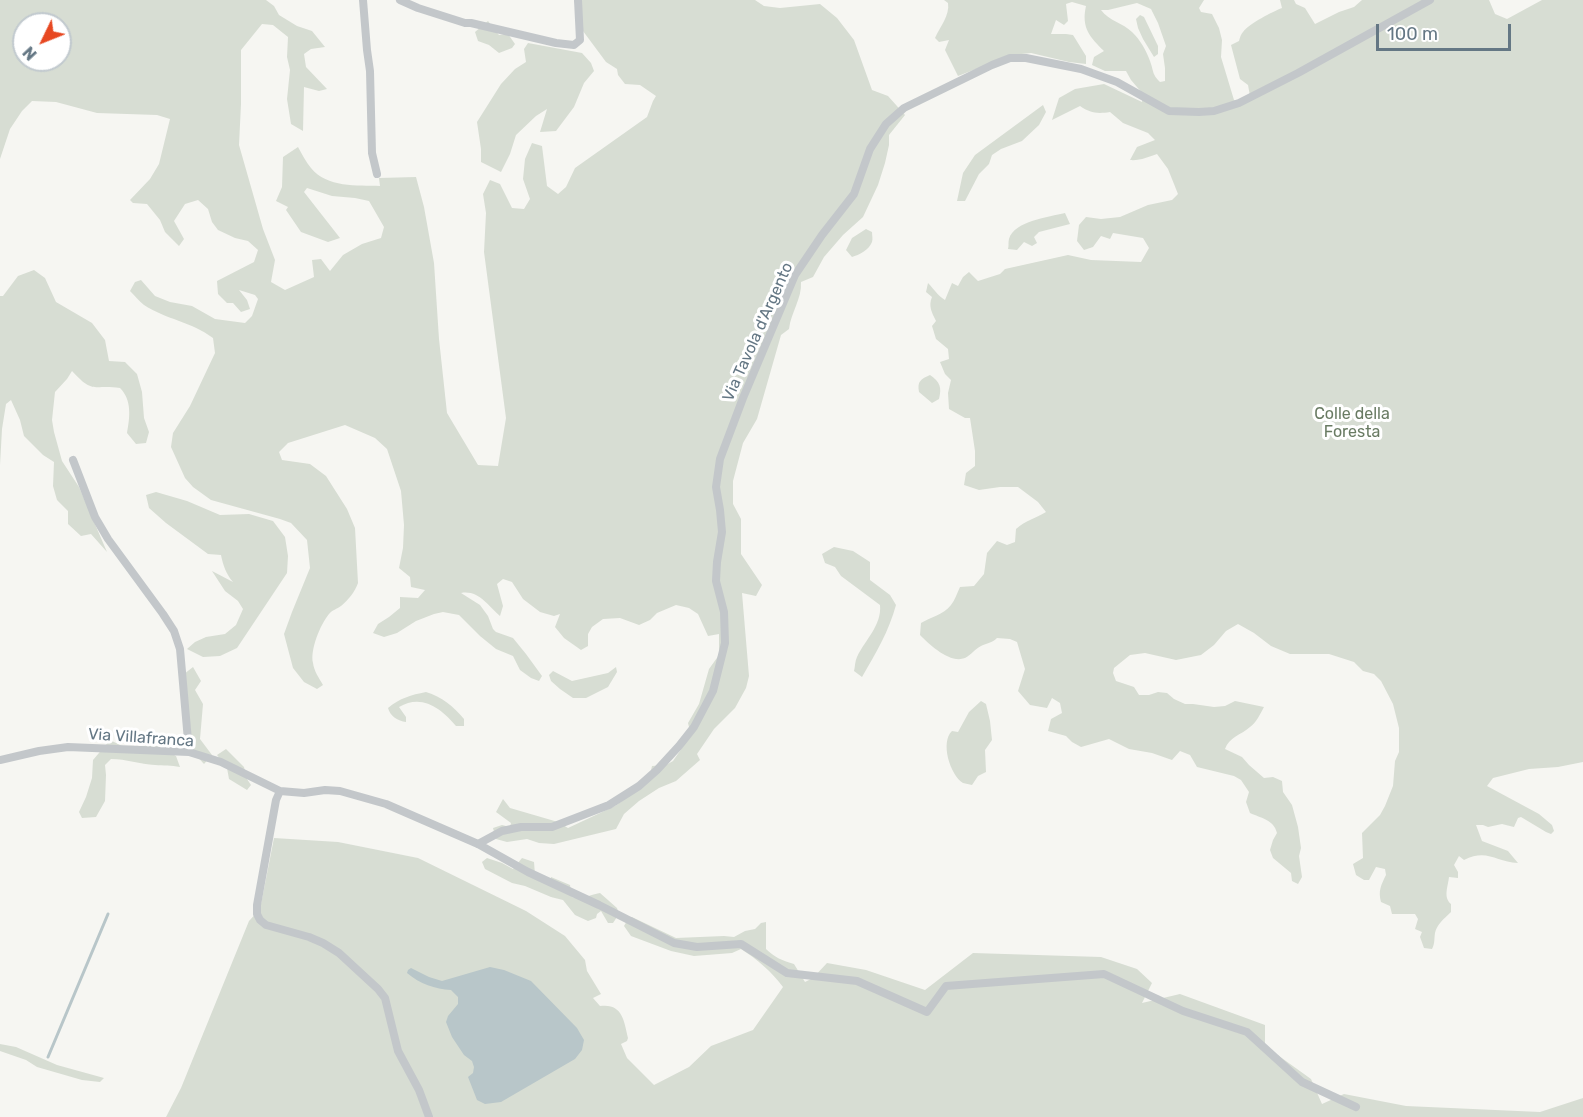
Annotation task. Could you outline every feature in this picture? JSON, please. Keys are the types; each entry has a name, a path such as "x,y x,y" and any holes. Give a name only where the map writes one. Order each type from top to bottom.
{"street":[{"path":"363,0 370,71 372,153 377,174"},
{"path":"400,0 465,23 574,45 580,40 578,0"},
{"name":"Via Tavola d'Argento","path":"478,844 502,831 521,827 552,827 609,805 639,786 657,770 694,727 713,691 725,643 724,612 716,581 722,532 716,487 720,459 795,275 854,194 870,149 886,124 904,108 992,65 1010,58 1026,58 1090,72 1117,82 1169,111 1214,111 1249,98 1430,0"},
{"path":"73,460 95,517 108,539 174,631 180,649 189,752"},
{"name":"Via Villafranca","path":"0,760 68,747 189,752 221,762 280,791 304,793 340,790 386,804 478,844 528,872 674,943 697,947 741,944 787,973 857,981 927,1012 946,986 1104,974 1184,1011 1247,1032 1302,1082 1356,1107"},
{"path":"280,791 276,800 257,914 266,925 309,937 339,953 378,989 385,998 398,1051 419,1090 429,1117"}],"green space":[{"path":"0,0 266,0 274,6 279,15 297,26 312,31 325,47 311,49 304,54 306,67 327,89 319,91 304,87 303,131 291,124 287,99 290,70 287,57 288,37 273,25 262,24 241,50 239,145 263,229 275,260 271,282 285,290 314,277 312,260 321,259 330,271 343,255 362,244 381,238 384,227 369,201 332,196 307,188 304,192 340,238 328,242 301,232 286,210 288,207 276,201 282,187 283,157 298,147 309,166 318,174 325,179 343,184 380,186 379,178 416,177 434,263 447,413 478,465 498,466 506,418 484,252 486,213 483,194 490,180 500,184 512,208 524,209 530,199 523,179 525,159 532,143 542,146 547,186 558,194 566,187 575,168 647,117 656,96 640,85 625,84 618,75 617,69 606,62 580,27 574,0 755,0 764,6 780,8 820,4 837,18 854,40 872,90 888,96 905,115 889,135 885,163 878,185 863,217 824,257 813,277 801,282 800,294 789,329 781,335 757,419 743,443 733,481 733,504 741,519 741,554 762,585 756,596 742,593 749,676 746,688 735,708 714,729 697,754 700,760 676,781 659,788 639,801 624,814 616,829 554,844 527,839 507,842 496,839 493,828 502,825 510,827 511,823 496,812 503,799 510,808 558,822 568,828 615,806 646,784 652,766 666,765 673,761 691,735 688,723 699,704 709,669 719,655 719,634 708,636 698,614 689,608 676,605 657,613 650,620 639,625 620,618 603,619 592,627 588,634 588,646 581,650 564,638 555,627 560,614 554,616 540,612 523,599 512,582 503,579 497,584 503,606 500,616 478,596 461,593 480,605 496,632 513,638 542,676 539,681 520,670 513,656 496,649 459,615 443,612 416,621 397,633 384,637 373,633 378,624 400,608 400,597 418,598 425,590 411,587 410,577 399,568 404,525 401,491 387,449 375,438 345,425 288,443 279,452 282,460 310,464 326,476 347,509 355,528 358,583 346,601 329,614 317,638 312,658 323,685 317,689 304,682 293,668 284,634 310,568 307,540 291,523 211,500 185,478 171,447 173,433 190,406 215,353 213,338 196,328 152,310 130,291 135,282 141,280 155,296 170,302 192,306 215,319 245,323 252,316 258,299 255,295 239,290 247,300 250,309 241,312 233,303 227,303 218,294 217,281 254,262 258,250 248,241 218,230 212,222 208,209 198,200 185,204 174,221 184,239 179,246 165,232 160,220 147,204 133,203 130,200 150,179 159,164 170,119 157,115 97,113 56,102 32,101 10,129 0,159"},
{"name":"Colle della Foresta","path":"944,0 1204,0 1199,8 1201,12 1212,14 1219,28 1222,40 1221,57 1234,100 1242,102 1250,96 1248,85 1240,79 1231,45 1239,41 1242,33 1251,25 1282,8 1280,0 1294,0 1296,4 1305,8 1315,24 1354,7 1362,0 1489,0 1495,14 1507,19 1542,0 1583,0 1583,762 1529,769 1493,778 1487,786 1539,814 1552,825 1554,831 1551,834 1546,832 1521,817 1518,818 1514,827 1502,824 1488,827 1476,825 1482,841 1508,851 1518,863 1485,855 1464,860 1459,856 1454,865 1458,878 1449,877 1447,888 1451,912 1437,927 1432,949 1424,948 1420,937 1422,932 1415,929 1418,919 1415,914 1392,914 1390,906 1381,902 1380,891 1386,875 1385,869 1376,867 1369,880 1364,880 1356,875 1353,864 1363,858 1362,833 1380,815 1385,806 1393,786 1395,761 1399,752 1399,728 1393,704 1381,681 1374,674 1363,671 1354,662 1329,654 1290,654 1271,646 1238,624 1226,631 1201,655 1176,660 1145,653 1130,655 1114,668 1116,681 1134,687 1139,695 1158,692 1167,693 1185,704 1214,707 1225,706 1235,701 1264,707 1255,723 1232,739 1225,749 1242,757 1264,778 1273,777 1282,781 1283,792 1292,805 1298,827 1302,877 1298,884 1292,881 1291,873 1273,858 1270,850 1277,833 1273,825 1250,813 1246,802 1249,792 1241,780 1234,776 1197,767 1190,755 1180,751 1172,760 1152,753 1129,749 1109,739 1081,747 1066,736 1048,731 1051,719 1062,713 1060,703 1052,698 1047,708 1030,705 1018,691 1025,669 1017,642 997,638 979,647 965,658 959,659 941,653 920,635 921,623 948,608 960,587 974,586 984,574 987,553 997,541 1007,545 1015,542 1016,529 1046,512 1038,502 1018,487 979,490 964,485 966,473 975,466 970,418 965,418 949,409 948,393 951,380 945,374 940,362 949,359 948,349 936,339 932,326 936,321 930,306 932,297 926,292 928,283 945,300 952,283 958,286 969,272 978,281 1000,274 1005,269 1068,255 1091,260 1141,262 1149,248 1143,238 1113,233 1110,239 1101,236 1093,247 1084,250 1077,241 1079,225 1086,217 1101,219 1120,217 1148,205 1172,200 1178,194 1168,169 1157,154 1130,160 1137,147 1155,140 1148,133 1123,123 1110,112 1094,112 1080,106 1052,120 1059,98 1075,89 1104,84 1142,102 1143,94 1126,71 1105,71 1092,65 1094,57 1104,51 1088,32 1085,20 1086,6 1072,2 1066,4 1068,21 1064,25 1056,20 1051,34 1073,35 1086,56 1086,64 1031,53 1012,55 958,76 945,50 949,40 939,42 935,38 946,16 948,3","holes":["1137,3 1151,9 1166,46 1163,54 1165,81 1160,82 1154,75 1147,54 1138,38 1101,10"]},
{"path":"1140,15 1144,17 1158,46 1158,54 1154,57 1138,28 1136,19"},
{"path":"488,21 499,35 508,34 515,44 512,48 499,53 489,45 478,41 475,32"},
{"path":"528,43 582,53 591,63 594,71 584,83 574,107 556,131 540,132 547,109 516,135 501,172 481,162 477,122 501,84 515,69 526,62 524,49"},
{"path":"1043,105 1046,112 1039,125 1022,141 992,155 989,164 979,174 965,201 957,201 963,173 975,155"},
{"path":"1065,213 1070,224 1039,232 1034,237 1037,243 1032,246 1024,242 1017,250 1008,249 1009,239 1018,228 1033,221"},
{"path":"866,229 872,232 871,245 852,257 846,250 852,238"},
{"path":"34,270 45,278 56,302 92,323 105,340 109,361 125,362 137,374 142,392 144,418 149,432 146,443 136,444 127,433 128,403 120,388 90,386 72,371 55,392 52,420 62,461 79,487 107,552 91,534 81,536 68,524 68,511 57,500 53,486 54,462 43,455 24,436 11,400 6,404 0,465 0,296 3,296 18,276"},
{"path":"930,375 940,388 939,399 932,403 919,392 920,381"},
{"path":"156,492 187,501 220,515 249,514 273,521 285,537 288,556 287,573 237,648 220,656 203,657 187,649 206,637 225,634 236,625 243,609 238,601 225,591 212,571 233,582 228,576 221,555 208,554 149,508 146,495"},
{"path":"834,547 853,551 870,562 870,580 890,595 896,605 886,633 862,677 854,671 856,660 876,626 880,605 841,576 835,567 825,563 822,554"},
{"path":"193,667 201,681 195,690 203,704 200,739 212,755 204,764 193,752 184,674"},
{"path":"616,667 617,672 608,687 586,698 573,698 551,681 549,675 553,671 572,681 608,673"},
{"path":"426,692 437,696 451,706 464,719 464,726 456,726 438,709 423,702 407,703 399,707 406,717 406,722 395,718 389,711 388,708 401,699"},
{"path":"981,701 986,704 992,740 985,750 986,772 978,776 972,785 963,783 954,773 948,758 947,743 952,731 958,732 969,712"},
{"path":"110,740 126,748 157,746 176,756 180,767 111,759 105,765 105,801 96,817 82,818 79,812 92,778 93,760"},
{"path":"226,749 244,767 251,785 247,790 229,779 227,768 217,755"},
{"path":"274,838 338,842 418,858 526,911 565,936 585,960 587,971 601,994 593,998 600,1006 613,1007 621,1014 628,1038 621,1044 627,1058 654,1085 689,1067 711,1046 753,1030 783,987 764,966 741,949 732,953 694,956 671,951 631,936 624,926 632,917 676,938 734,937 766,922 766,949 794,964 805,982 813,978 827,963 866,970 925,990 973,953 1101,957 1137,969 1152,983 1142,1003 1180,994 1265,1025 1265,1046 1311,1079 1322,1104 1344,1094 1406,1106 1540,1112 1583,1098 1583,1117 166,1117 181,1088 249,921 260,909"},
{"path":"487,858 513,869 522,858 534,862 535,875 539,881 550,885 551,877 570,885 572,897 577,898 600,893 617,908 619,914 613,923 608,923 601,911 596,918 588,921 575,915 563,900 512,883 485,869 482,862"},
{"path":"0,1044 16,1047 57,1065 104,1078 100,1082 82,1080 37,1067 26,1060 0,1051"}],"shaded area":[{"path":"490,967 531,981 577,1028 584,1040 582,1050 575,1059 501,1102 485,1104 477,1100 468,1077 473,1073 472,1061 464,1055 452,1037 446,1022 458,1004 458,997 451,990 428,985 407,973 411,968 442,981"}],"waterway":[{"path":"48,1057 108,914"}]}
